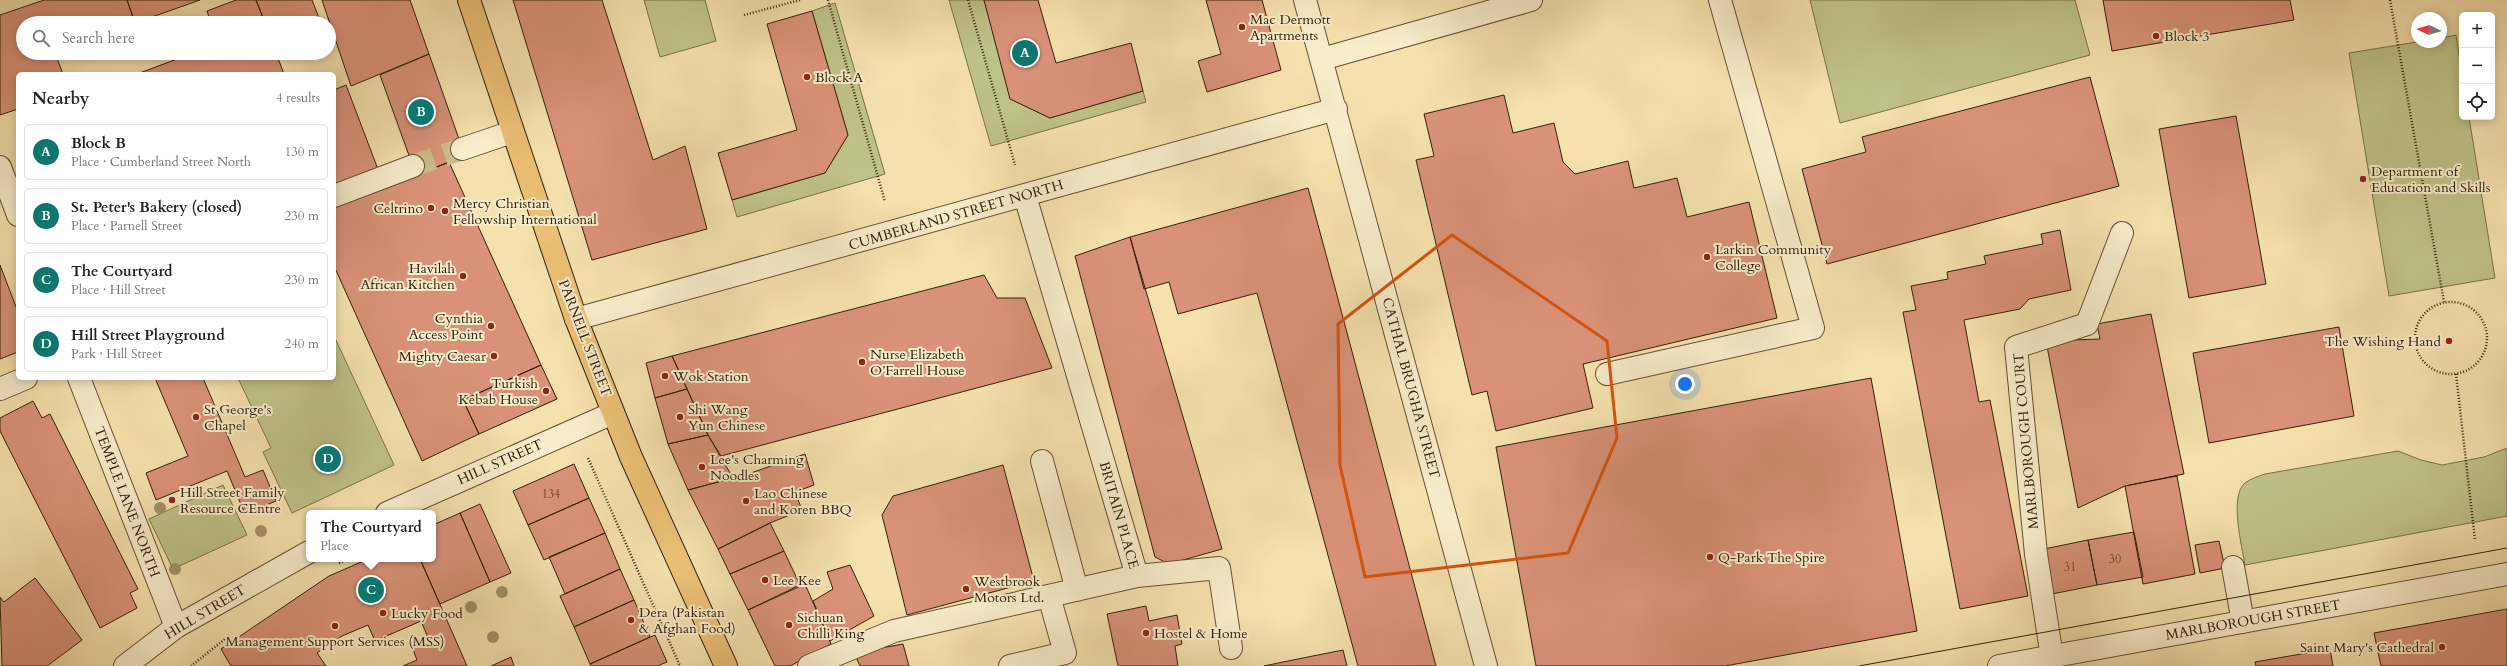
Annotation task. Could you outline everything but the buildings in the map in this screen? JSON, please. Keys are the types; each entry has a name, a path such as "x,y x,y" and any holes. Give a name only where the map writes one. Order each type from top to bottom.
{"main road":[{"name":"PARNELL STREET","path":"469,0 512,132 576,319 630,457 726,666"}],"street":[{"name":"CATHAL BRUGHA STREET","path":"1305,0 1486,666"},
{"path":"1322,59 1531,0"},
{"path":"1607,374 1813,328 1720,0"},
{"name":"CUMBERLAND STREET NORTH","path":"576,319 1336,110"},
{"path":"462,149 512,132"},
{"path":"336,195 413,166"},
{"path":"0,167 16,210"},
{"name":"BRITAIN PLACE","path":"809,666 894,631 1137,576 1025,196"},
{"name":"MARLBOROUGH COURT","path":"2052,657 2036,554 2016,347 2087,324 2122,233"},
{"path":"0,389 21,380"},
{"name":"TEMPLE LANE NORTH","path":"80,380 176,627"},
{"name":"HILL STREET","path":"394,510 613,413"},
{"path":"1042,460 1077,590"},
{"name":"HILL STREET","path":"125,666 176,627 306,554"},
{"path":"2233,567 2243,622"},
{"path":"1137,576 1219,568 1231,648"},
{"name":"MARLBOROUGH STREET","path":"1999,666 2507,574"},
{"path":"1010,666 1065,653 1049,596"}],"path":[{"path":"744,15 800,0"},
{"path":"828,0 894,232"},
{"path":"968,0 1025,196"},
{"path":"2390,0 2444,302"},
{"path":"2444,302 2456,302 2476,312 2483,321 2487,332 2483,354 2467,370 2456,374 2444,373 2432,369 2423,361 2416,350 2415,338 2417,325 2423,315 2433,306 2444,302"},
{"path":"2456,374 2475,540"},
{"path":"587,455 680,666"}],"highlighted area":[{"path":"1452,235 1607,341 1617,438 1568,553 1365,577 1340,465 1338,324"}],"green space":[{"path":"644,0 705,0 716,41 660,57"},
{"path":"949,0 984,0 1011,99 1050,118 1143,91 1146,102 991,146"},
{"path":"1810,0 2075,0 2090,55 1840,123"},
{"path":"835,3 885,174 737,217 732,200 825,173 848,135 812,11"},
{"path":"2456,35 2459,54 2459,120 2469,120 2495,278 2389,296 2349,53 2411,43 2411,48 2447,48 2447,37"},
{"path":"336,340 394,465 292,513 263,452 271,448 239,380 336,380"},
{"path":"2507,448 2507,516 2245,565 2239,535 2237,510 2240,490 2245,483 2252,479 2265,474 2398,451 2421,460 2442,465 2484,457"},
{"path":"223,485 247,535 173,569 149,519"}],"tunnel":[{"path":"413,166 462,149"}],"tram line":[{"path":"1859,666 2507,548"}],"place":[{"name":"Mac Dermott Apartments","path":"1242,27"},
{"name":"Block 3","path":"2156,36"},
{"name":"Block B","path":"1025,53"},
{"name":"Block A","path":"807,77"},
{"name":"St. Peter's Bakery (closed)","path":"421,112"},
{"name":"Department of Education and Skills","path":"2363,179"},
{"name":"Celtrino","path":"431,208"},
{"name":"Mercy Christian Fellowship International","path":"445,211"},
{"name":"Larkin Community College","path":"1707,257"},
{"name":"Havilah African Kitchen","path":"463,276"},
{"name":"Cynthia Access Point","path":"491,326"},
{"name":"The Wishing Hand","path":"2449,341"},
{"name":"Mighty Caesar","path":"494,356"},
{"name":"Nurse Elizabeth O’Farrell House","path":"862,362"},
{"name":"Wok Station","path":"665,376"},
{"name":"Turkish Kebab House","path":"546,391"},
{"name":"St George's Chapel","path":"196,417"},
{"name":"Shi Wang Yun Chinese","path":"680,417"},
{"name":"Hill Street Playground","path":"328,459"},
{"name":"Lee's Charming Noodles","path":"702,467"},
{"name":"Hill Street Family Resource CEntre","path":"172,500"},
{"name":"Lao Chinese and Koren BBQ","path":"746,501"},
{"name":"Q-Park The Spire","path":"1710,557"},
{"name":"Lee Kee","path":"765,580"},
{"name":"Westbrook Motors Ltd.","path":"966,589"},
{"name":"The Courtyard","path":"371,590"},
{"name":"Lucky Food","path":"383,613"},
{"name":"Dera (Pakistan & Afghan Food)","path":"631,620"},
{"name":"Sichuan Chilli King","path":"789,625"},
{"name":"Management Support Services (MSS)","path":"335,626"},
{"name":"Hostel & Home","path":"1146,633"},
{"name":"Saint Mary's Cathedral","path":"2442,647"}]}
